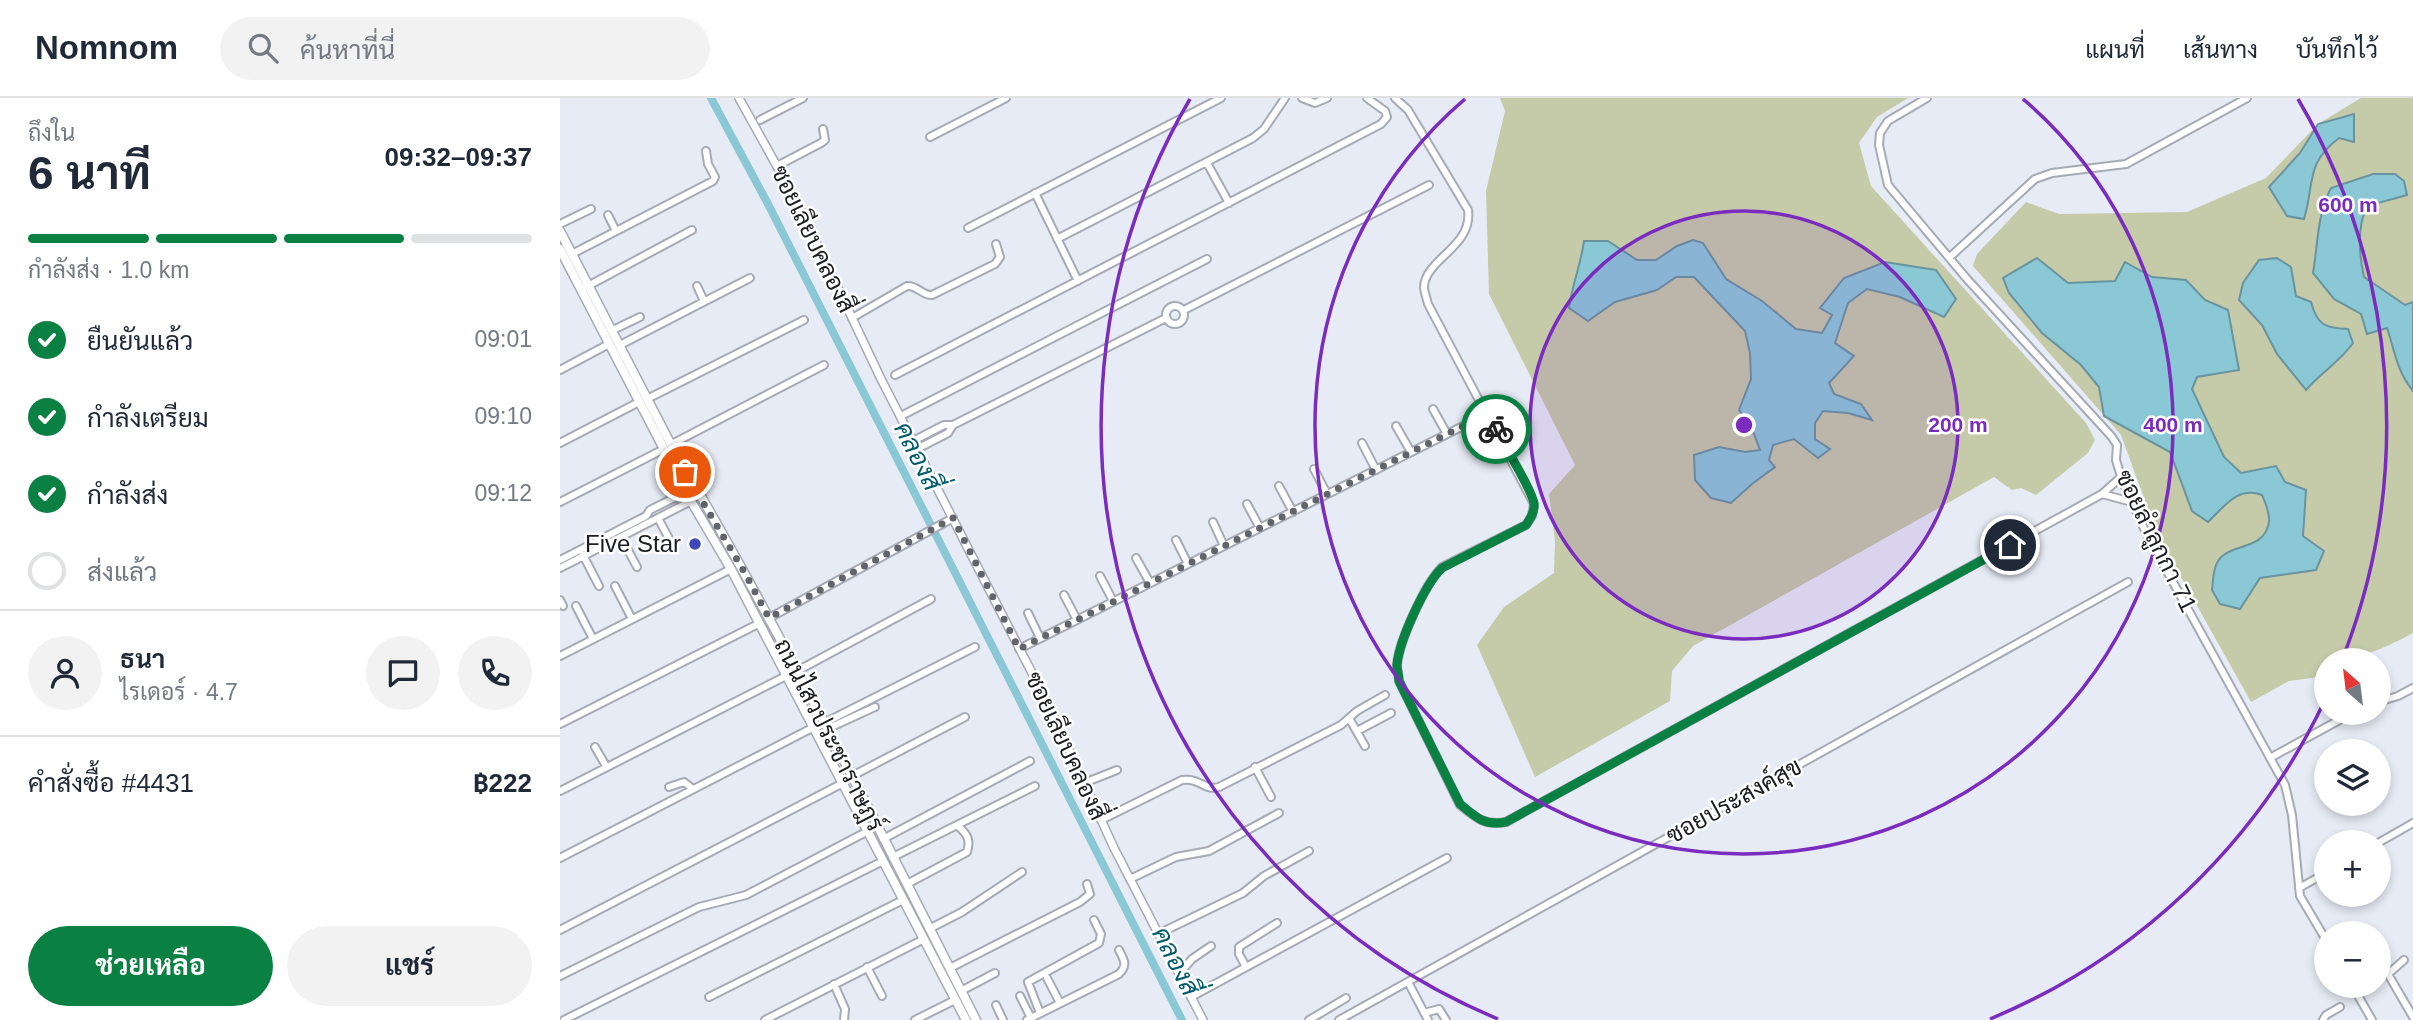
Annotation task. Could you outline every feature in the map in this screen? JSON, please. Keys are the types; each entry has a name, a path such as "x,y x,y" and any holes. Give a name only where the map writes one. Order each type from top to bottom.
{"main road":[{"name":"ถนนไสวประชาราษฎร์","path":"560,231 609,344 769,618 976,1020"},
{"name":"ถนนไสวประชาราษฎร์","path":"560,249 613,330 643,400"},
{"name":"ถนนไสวประชาราษฎร์","path":"667,447 686,492 731,569 966,1020"},
{"path":"916,925 925,920"}],"street":[{"path":"760,120 803,98"},
{"path":"930,137 1006,98"},
{"path":"968,228 1221,98"},
{"path":"1056,239 1207,163 1259,133 1285,98"},
{"path":"1301,98 1315,103 1326,98"},
{"path":"895,375 1381,124 1387,117 1385,111 1367,98"},
{"path":"1395,98 1408,110 1468,210 1467,228 1428,276 1424,287 1428,304 1534,505 1532,516 1526,525 1450,563 1432,578 1403,640 1397,665 1399,681 1460,804 1475,818 1490,825 1506,822 2102,494 2121,477"},
{"name":"ซอยลำลูกกา 71","path":"1927,98 1888,121 1880,133 1879,145 1888,186 2112,437 2117,446 2116,460 2121,477 2147,535 2285,785 2292,815 2299,888 2315,921"},
{"path":"1950,257 2035,179 2052,173 2126,164 2247,98"},
{"name":"ซอยเลียบคลองสี่","path":"741,99 799,206 949,520 1019,649 1130,879 1203,1020"},
{"path":"777,166 821,143 826,136 823,129"},
{"path":"572,254 713,181 715,177 708,164 706,151"},
{"path":"1207,163 1229,203"},
{"path":"1184,310 1429,185"},
{"path":"1035,192 1078,281"},
{"path":"560,223 591,208"},
{"path":"608,215 616,231"},
{"path":"585,287 692,230"},
{"path":"852,318 907,286 932,295 995,264 1000,257 996,244"},
{"path":"901,416 1207,260"},
{"path":"620,345 750,278"},
{"path":"697,286 704,301"},
{"path":"1166,318 1167,310 1173,305 1184,310"},
{"path":"1166,318 1171,323 1179,323 1184,317 1184,310"},
{"path":"613,330 640,317"},
{"path":"913,441 944,425 953,425 1166,318"},
{"path":"560,443 804,320"},
{"path":"560,370 609,344"},
{"path":"560,502 824,365"},
{"path":"1433,409 1447,434"},
{"path":"1019,649 1487,414"},
{"path":"917,449 948,433 953,425"},
{"path":"1396,426 1411,452"},
{"path":"1362,443 1376,470"},
{"path":"1314,469 1327,495"},
{"path":"1279,486 1293,512"},
{"path":"560,560 621,537 648,519 650,510 686,492"},
{"path":"2102,494 2132,502"},
{"path":"560,568 582,553 648,519 658,518 691,501"},
{"path":"1247,504 1260,528"},
{"path":"658,518 674,548"},
{"path":"769,618 949,520"},
{"path":"1213,522 1224,546"},
{"path":"621,537 637,567"},
{"path":"1176,540 1188,564"},
{"path":"582,553 599,586"},
{"path":"1136,558 1150,583"},
{"path":"560,656 731,569"},
{"path":"1100,576 1114,601"},
{"name":"ซอยประสงค์สุข","path":"1339,1020 2128,582"},
{"path":"615,586 632,619"},
{"path":"1064,595 1077,620"},
{"path":"797,671 931,600"},
{"path":"576,606 593,639"},
{"path":"1028,613 1040,638"},
{"path":"560,724 758,624"},
{"path":"826,726 975,647"},
{"path":"560,791 786,676"},
{"path":"2391,698 2413,688"},
{"path":"1101,820 1175,782 1193,779 1213,789 1340,725 1385,695"},
{"path":"826,726 875,707"},
{"path":"1357,731 1391,713"},
{"path":"852,776 965,717"},
{"path":"1349,718 1365,746"},
{"path":"2270,758 2330,725"},
{"path":"560,858 814,727"},
{"path":"595,747 606,766"},
{"path":"883,839 1030,761"},
{"path":"1255,767 1271,797"},
{"path":"1084,783 1117,770"},
{"path":"669,787 684,782 692,789"},
{"path":"560,930 843,783"},
{"path":"893,857 1035,786"},
{"path":"1130,879 1176,857 1209,852 1279,813"},
{"path":"2391,836 2413,823"},
{"path":"908,884 967,852 970,842 957,825"},
{"path":"560,976 699,907 746,895 868,831"},
{"path":"1158,934 1242,893 1264,876 1309,851"},
{"path":"1191,997 1447,858"},
{"path":"564,1020 883,860"},
{"path":"929,929 962,912 1022,873"},
{"path":"2299,888 2314,880"},
{"path":"950,968 1080,902 1090,894 1087,884"},
{"path":"709,997 903,900"},
{"path":"1040,1013 1028,982 1099,943 1101,934 1094,920"},
{"path":"1246,967 1238,947 1277,923"},
{"path":"765,1020 924,939"},
{"path":"1179,974 1192,959 1211,946"},
{"path":"1020,996 1029,1019 1119,974 1125,964 1119,950"},
{"path":"2404,960 2388,974 2413,1017"},
{"path":"867,967 882,996"},
{"path":"961,991 995,973"},
{"path":"1046,978 1060,1003"},
{"path":"1408,982 1426,1017 1439,1009 1446,1020"},
{"path":"834,984 845,1009 844,1020"},
{"path":"1309,1020 1346,998"},
{"path":"2359,998 2372,1020"},
{"path":"915,1020 955,1000"},
{"path":"996,1005 1003,1020"},
{"path":"2323,1020 2326,1015 2340,1007"}],"green space":[{"path":"1500,98 1908,98 1877,117 1859,143 1871,186 2086,423 2095,440 2088,453 2036,495 2021,488 2012,490 1994,477 1693,646 1672,671 1670,701 1535,777 1477,645 1504,607 1554,573 1555,541 1549,494 1575,465 1489,294 1486,191 1505,111"},
{"path":"2361,98 2413,98 2413,633 2382,648 2314,648 2314,678 2289,681 2251,702 2158,536 2121,435 1973,266 1977,254 2026,202 2059,214 2187,212 2266,178 2318,124"}],"water":[{"path":"2354,114 2354,142 2339,138 2328,147 2316,165 2304,219 2287,216 2269,187 2300,153 2318,124"},
{"path":"2373,174 2395,174 2404,181 2407,195 2367,206 2360,232 2360,250 2364,277 2405,305 2413,302 2413,391 2399,368 2387,328 2367,334 2361,314 2334,299 2313,273 2320,219 2331,188"},
{"path":"1693,240 1703,243 1726,279 1762,301 1796,329 1822,333 1832,315 1820,308 1844,278 1885,262 1936,270 1956,299 1944,317 1900,297 1867,289 1848,303 1835,343 1854,356 1829,383 1834,394 1861,404 1872,420 1848,413 1823,411 1815,423 1815,439 1830,449 1818,458 1794,439 1773,445 1769,460 1775,467 1731,503 1711,498 1695,480 1694,455 1719,447 1745,452 1760,450 1751,426 1739,410 1751,379 1750,353 1745,331 1694,277 1676,277 1657,290 1615,302 1588,321 1569,308 1584,241 1608,241 1637,260 1656,260 1677,246"},
{"path":"2037,258 2068,283 2115,281 2125,262 2152,277 2186,280 2205,300 2228,310 2239,370 2197,377 2192,389 2224,457 2241,473 2276,466 2285,482 2306,490 2303,536 2324,551 2316,570 2260,578 2240,609 2220,604 2212,590 2216,566 2222,556 2254,542 2266,531 2269,515 2262,495 2238,495 2208,522 2192,511 2170,452 2104,416 2099,387 2081,365 2042,333 2009,293 2003,278"},
{"path":"2277,258 2291,267 2296,296 2311,302 2316,316 2323,324 2348,329 2353,343 2306,390 2277,354 2262,325 2239,300 2243,283 2259,260"}],"waterway":[{"name":"คลองสี่","path":"711,98 768,204 1182,1020"}],"way so far":[{"path":"685,472 769,618 953,518 1019,649 1487,414 1496,429"}],"place":[{"name":"Five Star","path":"695,544"}],"route":[{"path":"1496,429 1528,490 1534,505 1532,516 1526,525 1442,568 1432,578 1403,640 1397,665 1399,681 1460,804 1475,818 1490,825 1506,822 2010,545"}]}
